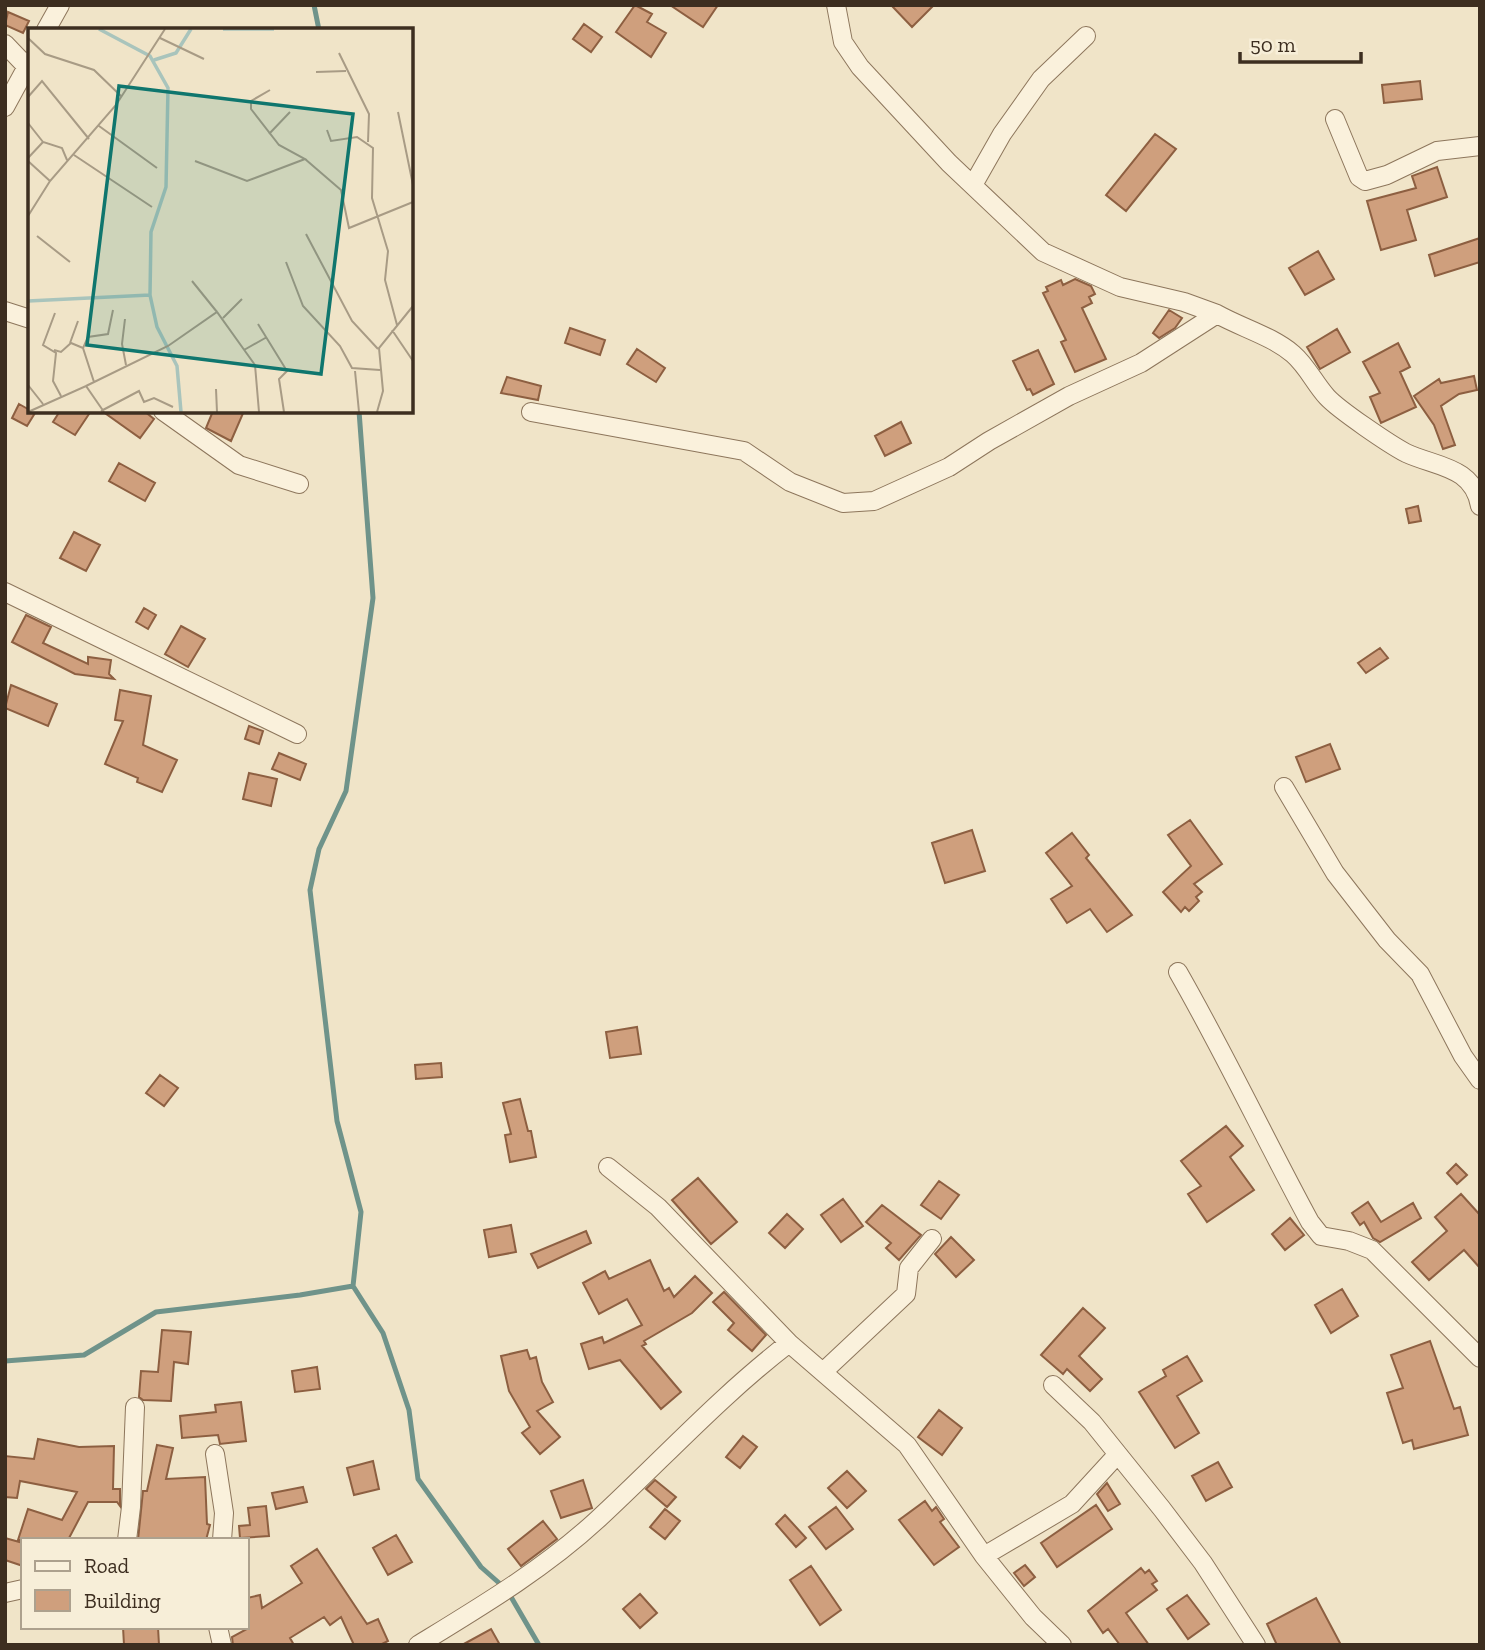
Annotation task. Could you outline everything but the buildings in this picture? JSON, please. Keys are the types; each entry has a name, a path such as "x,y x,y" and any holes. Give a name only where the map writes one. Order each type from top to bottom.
{"street":[{"path":"48,28 60,5"},
{"path":"836,5 843,42 860,67 973,185 1043,252 1120,287 1184,302 1277,342 1296,356 1328,399 1388,443 1409,454 1455,470 1469,481 1480,506"},
{"path":"973,185 1002,134 1041,79 1086,36"},
{"path":"5,44 28,64 5,107"},
{"path":"1335,119 1359,177 1365,181 1387,175 1437,151 1480,146"},
{"path":"5,311 28,318"},
{"path":"531,412 744,451 790,482 843,503 874,501 949,467 1069,396 1141,363 1217,314"},
{"path":"166,413 239,464 299,484"},
{"path":"5,592 297,734"},
{"path":"1284,788 1335,873 1387,940 1420,974 1463,1056 1480,1080"},
{"path":"1178,972 1219,1043 1250,1112 1310,1222 1321,1236 1349,1241 1372,1250 1480,1358"},
{"path":"608,1167 658,1207 789,1343 906,1445 984,1556 1033,1617 1062,1645"},
{"path":"824,1371 906,1294 909,1268 932,1239"},
{"path":"418,1645 507,1590 596,1521 736,1384 789,1343"},
{"path":"1053,1385 1092,1422 1116,1456 1203,1563 1256,1645"},
{"path":"127,1538 135,1407"},
{"path":"215,1454 224,1513 222,1538"},
{"path":"984,1556 1072,1504 1116,1456"}],"waterway":[{"path":"314,5 319,28"},
{"path":"359,413 373,598 346,791 319,849 310,890 337,1121 361,1212 353,1286 383,1333 409,1410 418,1479 481,1567 507,1590 539,1645"},
{"path":"5,1361 84,1355 156,1312 353,1286"}]}
